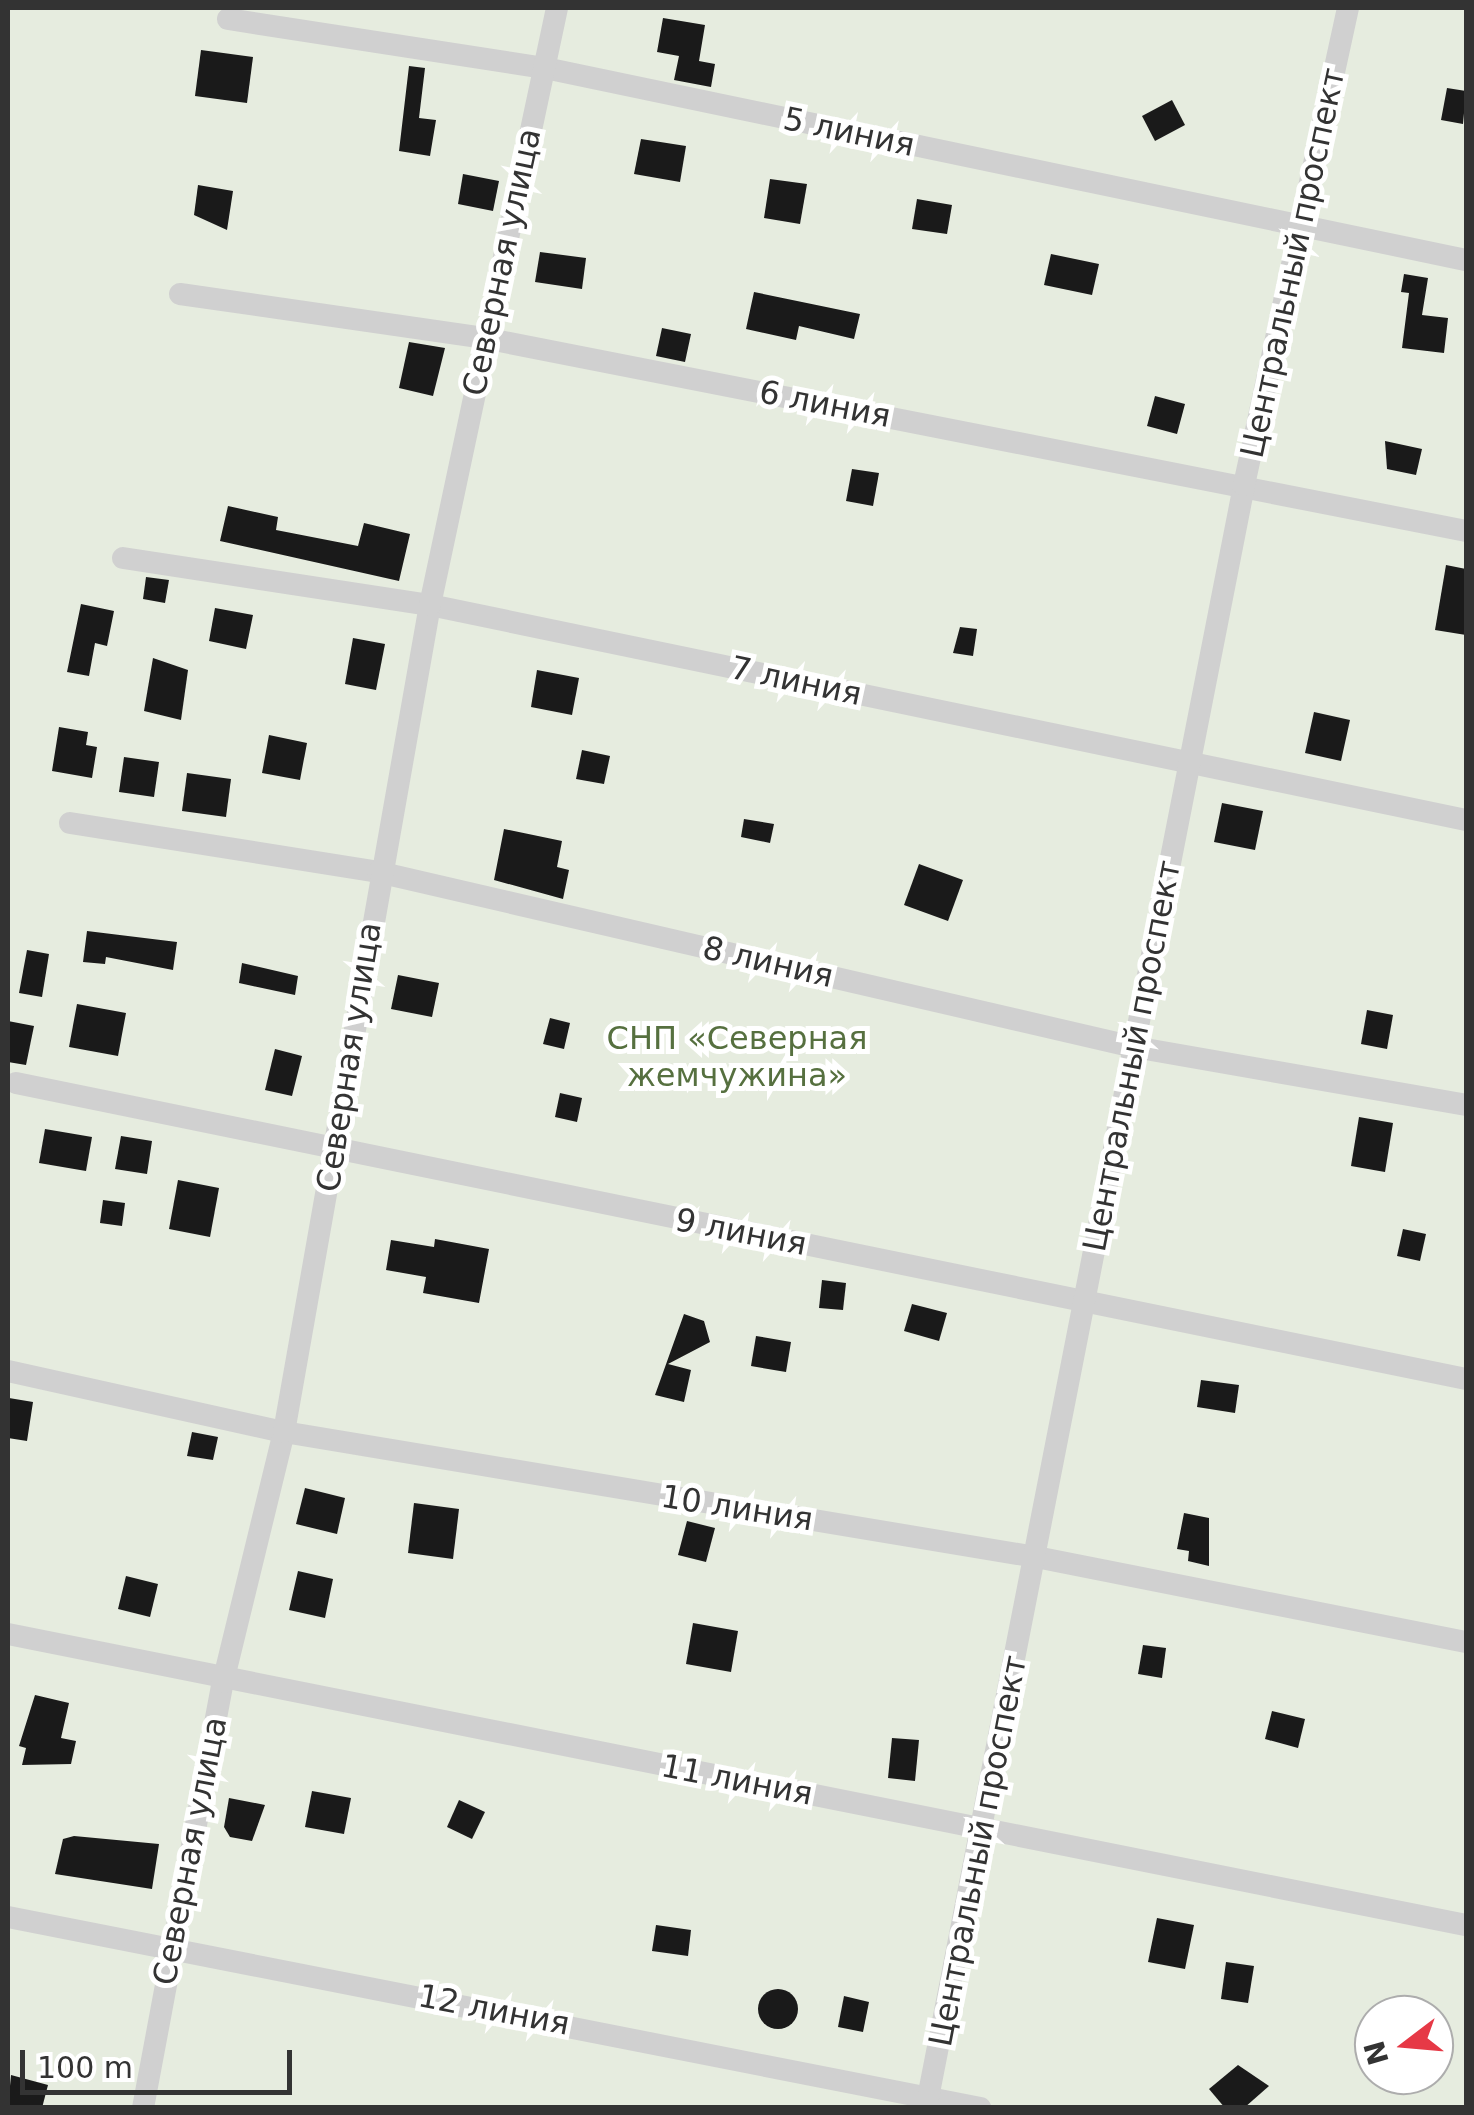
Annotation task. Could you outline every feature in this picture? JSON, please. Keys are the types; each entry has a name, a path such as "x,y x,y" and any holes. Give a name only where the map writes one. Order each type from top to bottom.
{"street":[{"name":"Северная улица","path":"143,2108 170,1945 223,1682 284,1432 336,1153 378,872 430,605 557,8"},
{"name":"Центральный проспект","path":"927,2102 984,1827 1188,762 1244,484 1306,228 1348,8"},
{"name":"5 линия","path":"228,19 545,68 1466,260"},
{"name":"6 линия","path":"180,294 484,338 1244,484 1466,531"},
{"name":"7 линия","path":"123,558 430,605 1466,820"},
{"name":"8 линия","path":"70,823 378,872 1134,1047 1466,1105"},
{"name":"9 линия","path":"16,1083 336,1153 1466,1379"},
{"name":"10 линия","path":"8,1372 284,1432 1036,1557 1466,1642"},
{"name":"11 линия","path":"8,1634 223,1682 984,1827 1466,1925"},
{"name":"12 линия","path":"8,1917 170,1945 927,2102 980,2108"}],"green space":[{"name":"СНП «Северная жемчужина»","path":"8,8 1466,8 1466,2107 8,2108"}],"building":[{"path":"663,18 705,25 699,61 715,64 711,87 674,80 679,56 657,52"},
{"path":"201,50 253,57 247,103 195,96"},
{"path":"409,66 425,68 419,118 436,120 430,156 399,151"},
{"path":"1447,88 1466,91 1463,124 1441,120"},
{"path":"1172,100 1185,125 1155,141 1142,116"},
{"path":"641,139 686,146 680,182 634,174"},
{"path":"463,174 499,181 493,211 458,204"},
{"path":"770,179 807,184 800,224 764,218"},
{"path":"198,185 233,191 227,230 194,215"},
{"path":"917,199 952,205 947,234 912,229"},
{"path":"540,252 586,258 582,289 535,282"},
{"path":"1051,254 1099,264 1092,295 1044,285"},
{"path":"1404,274 1428,278 1422,315 1448,318 1444,353 1402,348 1409,293 1401,292"},
{"path":"754,292 860,314 854,339 799,326 796,340 746,329"},
{"path":"662,328 691,334 685,362 656,356"},
{"path":"409,342 445,348 433,396 399,388"},
{"path":"1155,396 1185,404 1177,434 1147,426"},
{"path":"1385,441 1422,449 1416,475 1387,469"},
{"path":"852,469 879,473 873,506 846,501"},
{"path":"228,506 278,517 276,530 358,546 364,523 410,534 399,581 220,541"},
{"path":"1446,565 1466,569 1466,635 1435,630"},
{"path":"146,577 169,580 165,603 143,599"},
{"path":"81,604 114,611 107,646 95,643 89,676 67,672"},
{"path":"215,608 253,615 246,649 209,641"},
{"path":"960,627 977,629 973,656 953,653"},
{"path":"353,638 385,644 376,690 345,684"},
{"path":"153,658 188,670 181,720 144,711"},
{"path":"537,670 579,678 572,715 531,707"},
{"path":"1314,712 1350,720 1341,761 1305,753"},
{"path":"59,727 88,732 86,745 97,747 92,778 52,771"},
{"path":"269,735 307,743 300,780 262,773"},
{"path":"582,750 610,756 604,784 576,779"},
{"path":"124,757 159,762 154,797 119,792"},
{"path":"187,773 231,779 226,817 182,811"},
{"path":"1222,803 1263,811 1255,850 1214,842"},
{"path":"744,819 774,824 770,843 741,837"},
{"path":"504,829 562,841 557,867 569,870 563,899 494,880"},
{"path":"919,864 963,880 948,921 904,905"},
{"path":"87,931 177,942 173,970 106,957 105,964 83,962"},
{"path":"27,950 49,954 42,997 19,993"},
{"path":"242,963 298,976 295,995 239,983"},
{"path":"398,975 439,983 432,1017 391,1009"},
{"path":"77,1004 126,1013 118,1056 69,1047"},
{"path":"1367,1010 1393,1015 1387,1049 1361,1044"},
{"path":"550,1018 570,1023 564,1049 543,1044"},
{"path":"8,1021 34,1026 26,1065 8,1062"},
{"path":"275,1049 302,1056 292,1096 265,1090"},
{"path":"560,1093 582,1098 577,1122 555,1117"},
{"path":"1359,1117 1393,1123 1385,1172 1351,1166"},
{"path":"45,1129 92,1137 86,1171 39,1163"},
{"path":"121,1136 152,1141 147,1174 115,1169"},
{"path":"178,1180 219,1188 210,1237 169,1229"},
{"path":"103,1200 125,1203 122,1226 100,1223"},
{"path":"1403,1229 1426,1234 1420,1261 1397,1256"},
{"path":"435,1239 489,1249 479,1303 423,1293 426,1277 386,1270 391,1240 434,1247"},
{"path":"822,1280 846,1283 843,1310 819,1308"},
{"path":"912,1304 947,1313 939,1341 904,1331"},
{"path":"684,1314 704,1321 710,1342 668,1364 691,1370 684,1402 655,1395"},
{"path":"756,1336 791,1342 786,1372 751,1366"},
{"path":"1201,1380 1239,1385 1235,1413 1197,1407"},
{"path":"9,1398 33,1402 27,1441 8,1438"},
{"path":"192,1432 218,1437 213,1460 187,1456"},
{"path":"305,1488 345,1498 337,1534 296,1524"},
{"path":"414,1503 459,1509 453,1559 408,1553"},
{"path":"1184,1513 1209,1518 1209,1566 1188,1561 1189,1551 1177,1549"},
{"path":"687,1521 715,1528 706,1562 678,1555"},
{"path":"298,1571 333,1579 325,1618 289,1610"},
{"path":"126,1576 158,1584 150,1617 118,1609"},
{"path":"693,1623 738,1631 731,1672 686,1664"},
{"path":"1143,1645 1166,1648 1162,1678 1138,1674"},
{"path":"35,1695 69,1703 61,1738 76,1741 71,1764 22,1765 26,1748 19,1746"},
{"path":"1272,1711 1305,1719 1298,1748 1265,1739"},
{"path":"892,1738 919,1740 915,1781 888,1778"},
{"path":"312,1791 351,1798 344,1834 305,1827"},
{"path":"229,1798 265,1805 252,1841 230,1837 224,1827"},
{"path":"459,1800 485,1812 472,1839 447,1827"},
{"path":"74,1836 159,1844 152,1889 55,1874 63,1839"},
{"path":"1157,1918 1194,1925 1185,1969 1148,1962"},
{"path":"656,1925 691,1930 688,1956 652,1951"},
{"path":"1226,1962 1254,1966 1248,2003 1221,1999"},
{"path":"778,1989 792,1995 798,2009 792,2023 778,2029 764,2023 758,2009 764,1995"},
{"path":"844,1996 869,2002 863,2032 838,2027"},
{"path":"1238,2065 1269,2086 1244,2108 1225,2108 1209,2089"},
{"path":"11,2075 48,2085 42,2108 8,2108"}]}
